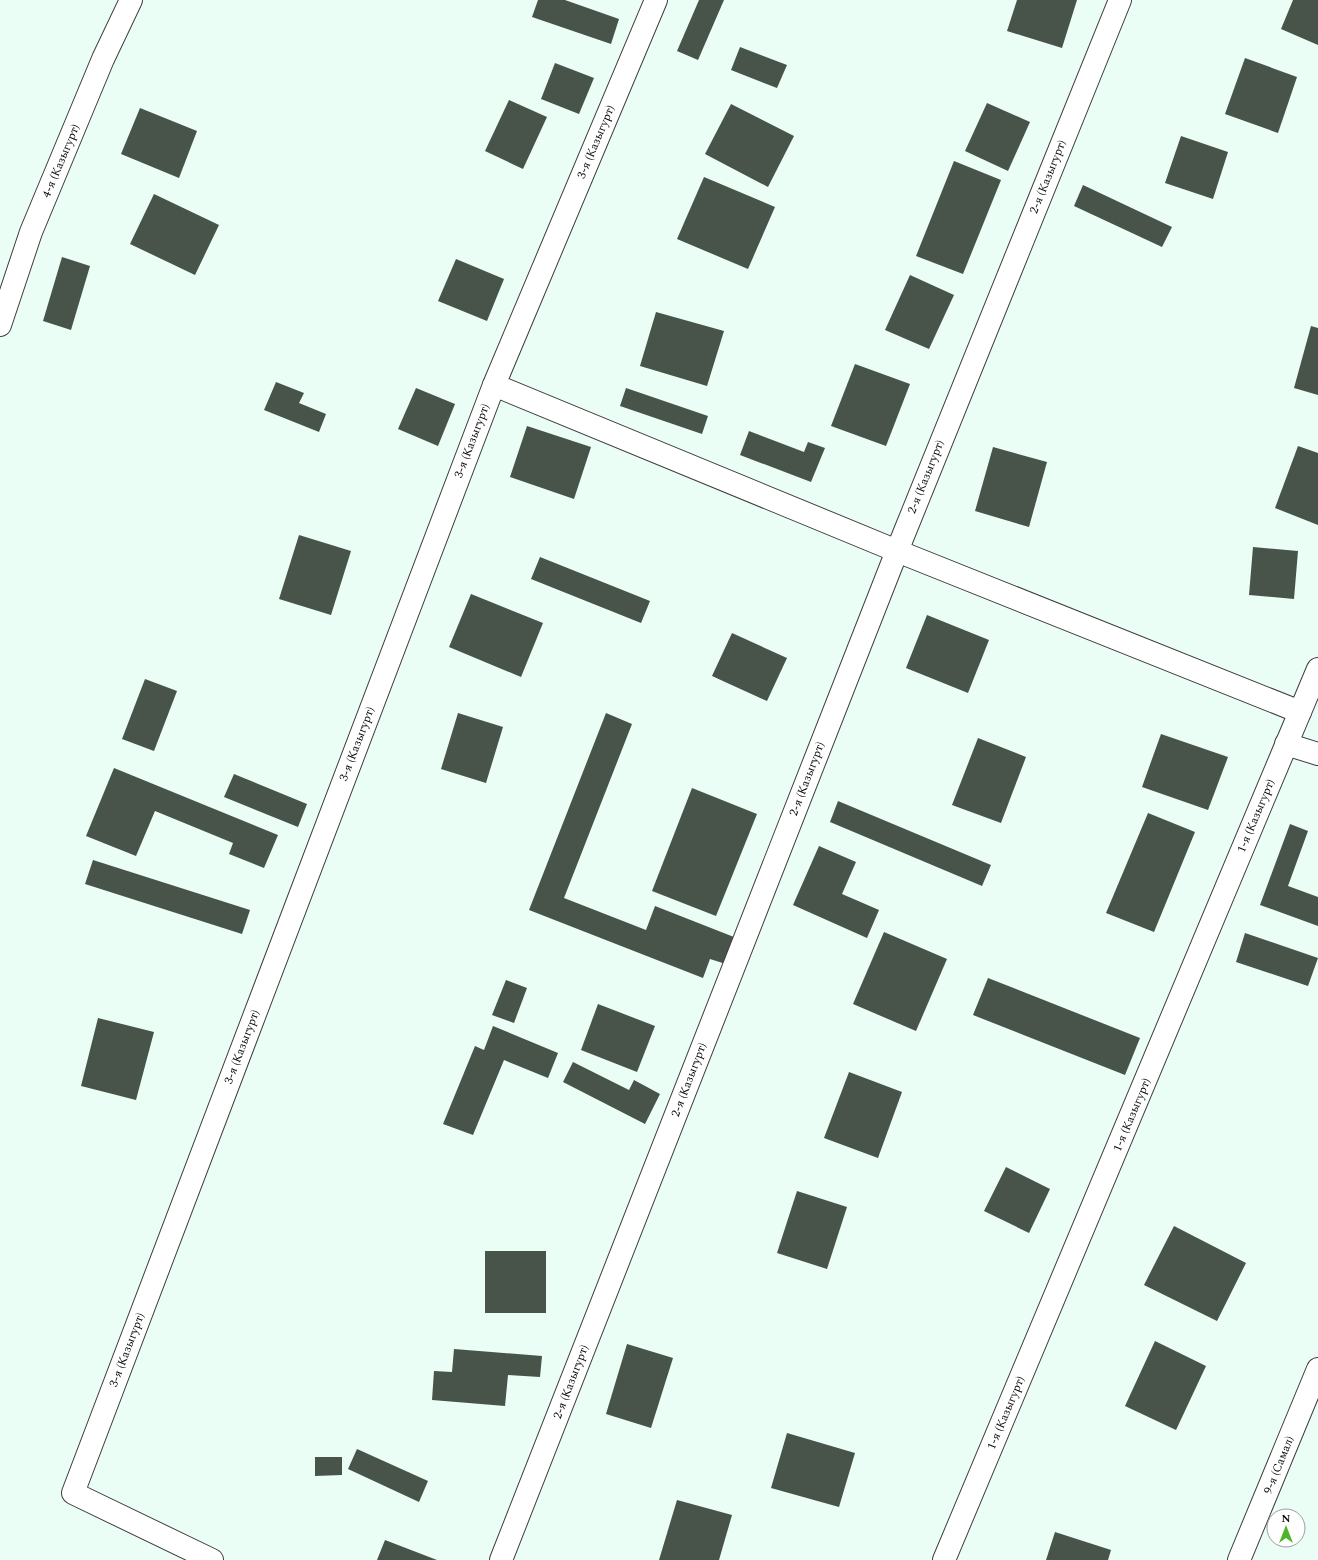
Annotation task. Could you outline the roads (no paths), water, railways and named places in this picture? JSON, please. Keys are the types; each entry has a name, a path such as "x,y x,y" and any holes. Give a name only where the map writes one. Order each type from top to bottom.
{"street":[{"name":"4-я (Казыгурт)","path":"0,325 31,232 103,59 131,0"},
{"name":"3-я (Казыгурт)","path":"212,1560 73,1493 494,385 656,0"},
{"name":"2-я (Казыгурт)","path":"501,1560 897,551 1120,0"},
{"path":"494,385 897,551 1300,712"},
{"name":"1-я (Казыгурт)","path":"944,1560 1318,669"},
{"path":"1286,744 1318,754"},
{"name":"9-я (Самал)","path":"1239,1560 1318,1369"}]}
